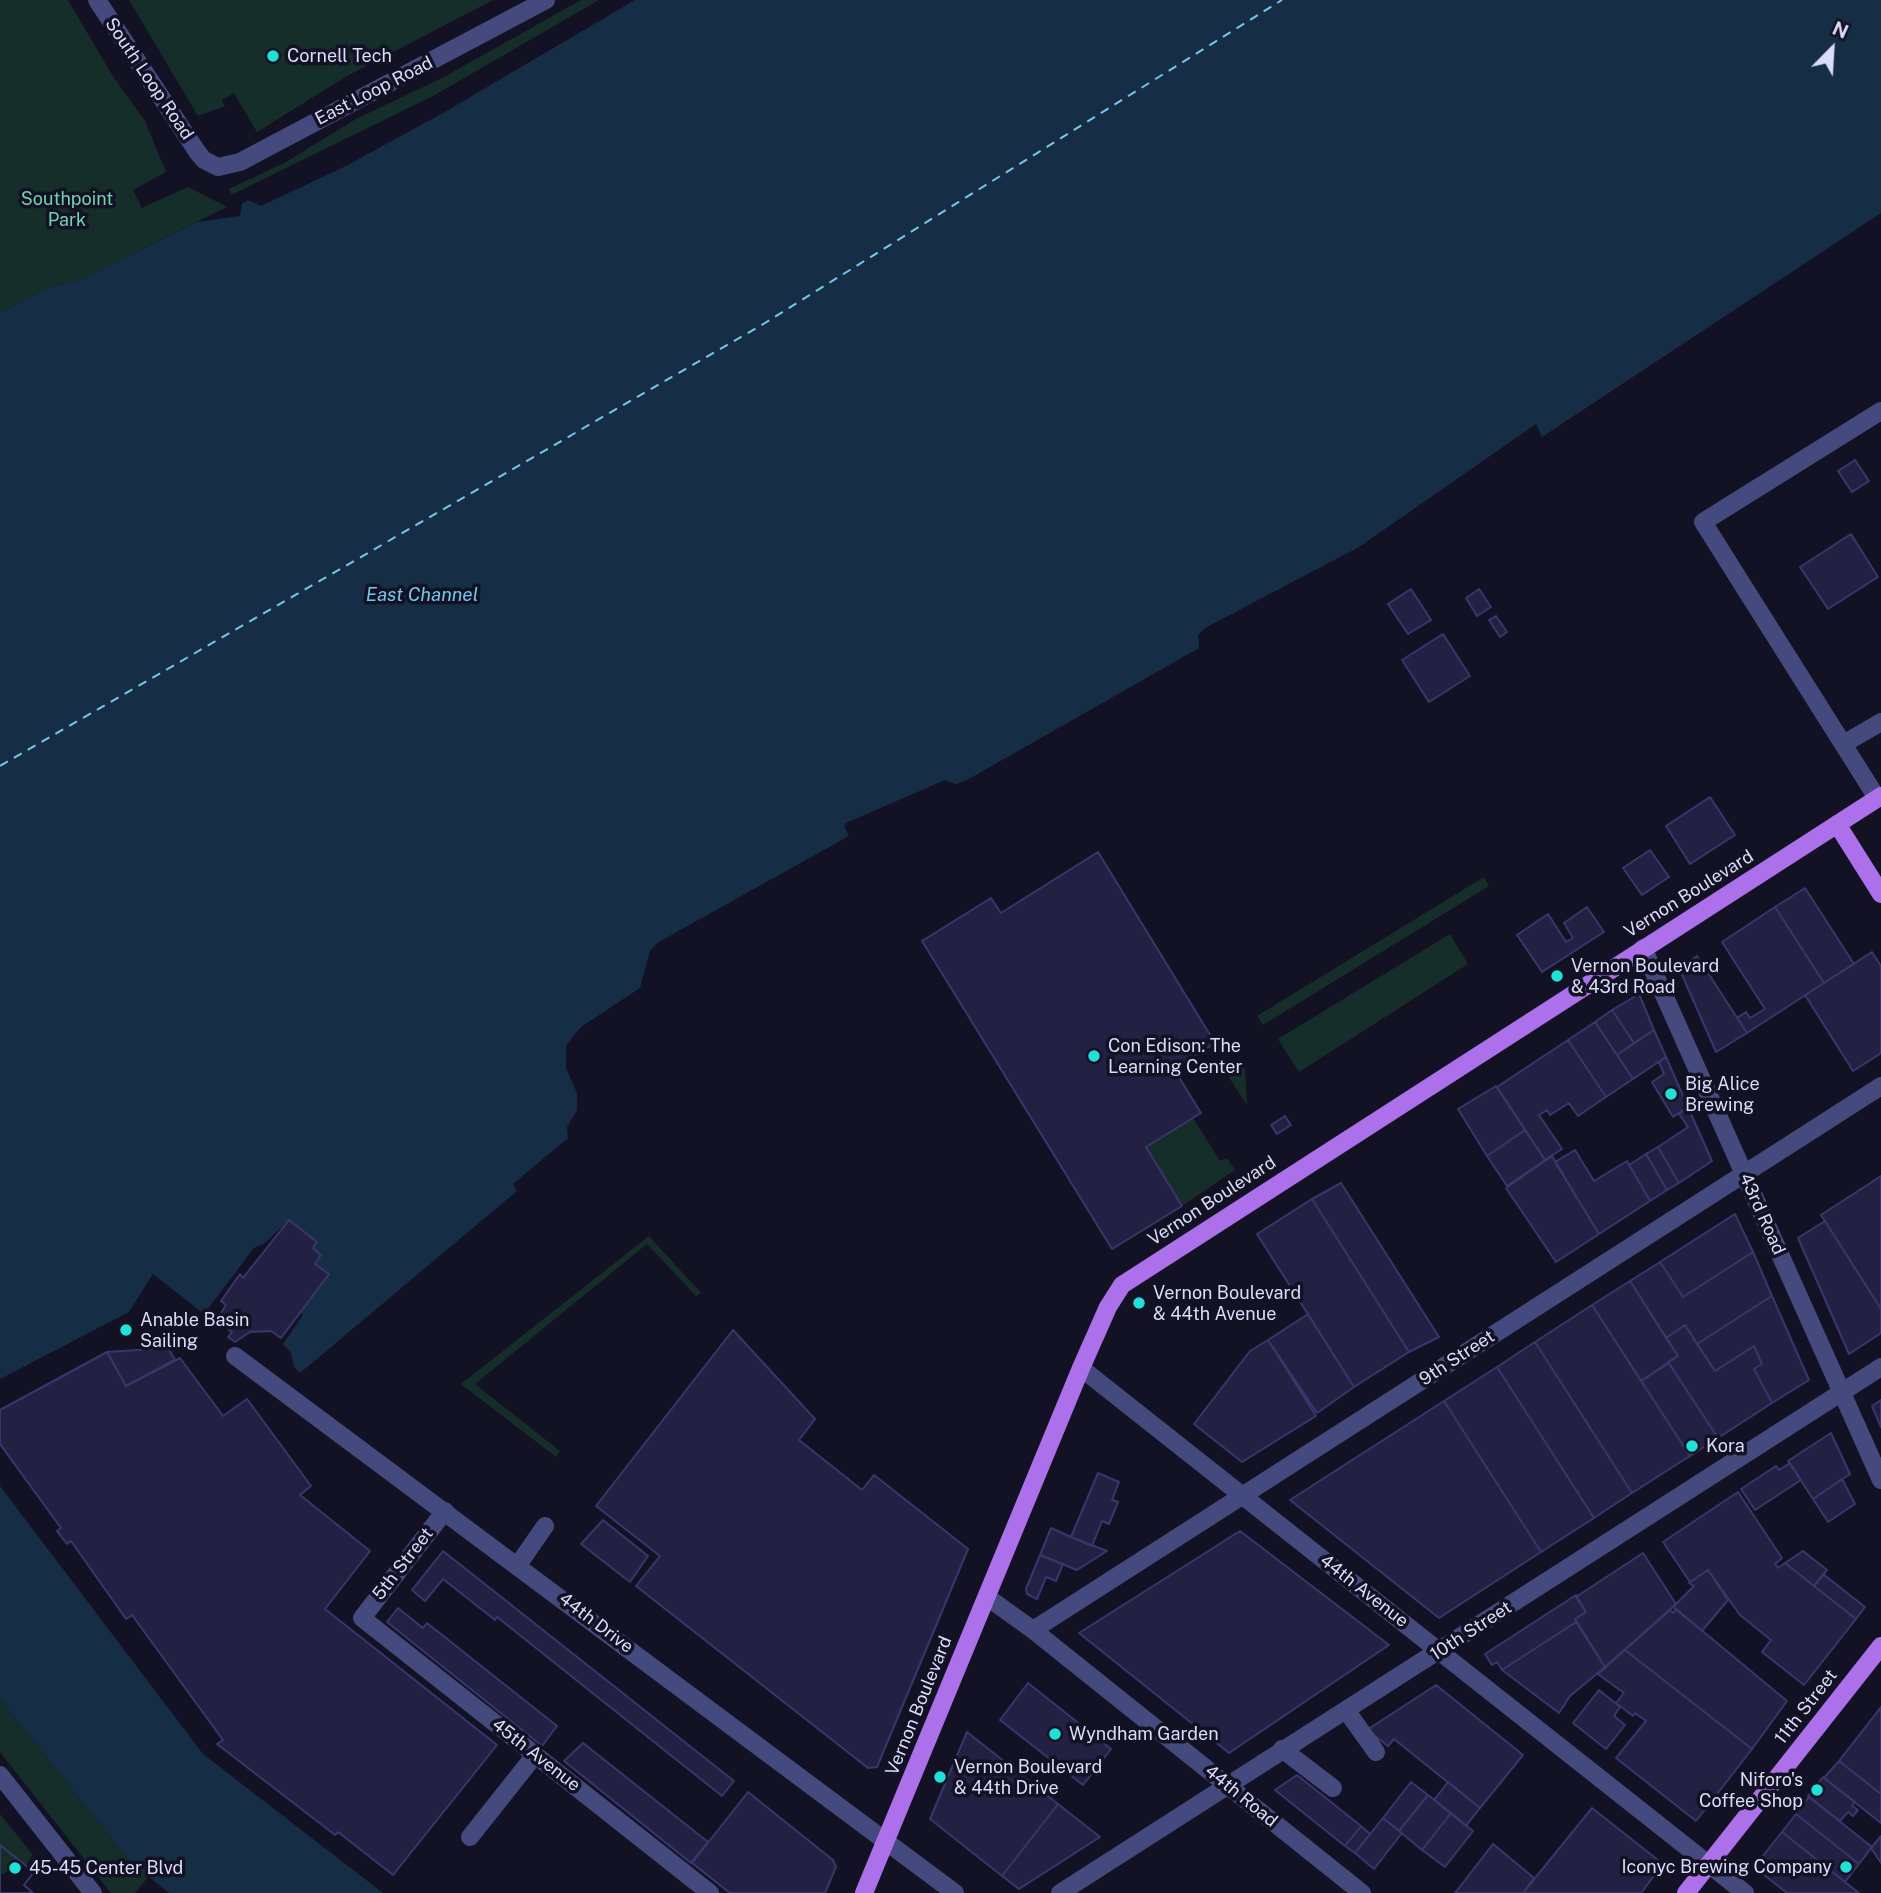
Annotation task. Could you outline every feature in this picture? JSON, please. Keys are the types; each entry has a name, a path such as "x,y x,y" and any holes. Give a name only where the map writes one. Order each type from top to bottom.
{"main road":[{"name":"Vernon Boulevard","path":"864,1893 1081,1368 1112,1299 1128,1280 1879,797"},
{"path":"1837,824 1881,894"},
{"name":"11th Street","path":"1686,1893 1881,1646"}],"street":[{"name":"South Loop Road","path":"97,0 201,158"},
{"name":"East Loop Road","path":"201,158 218,167 240,162 546,0"},
{"path":"1879,797 1703,522 1881,411"},
{"path":"1845,743 1881,722"},
{"name":"43rd Road","path":"1643,948 1881,1480"},
{"name":"9th Street","path":"1033,1630 1881,1086"},
{"name":"44th Drive","path":"235,1356 955,1893"},
{"name":"10th Street","path":"1060,1893 1226,1784 1440,1651 1881,1367"},
{"name":"44th Avenue","path":"1081,1368 1745,1893"},
{"name":"5th Street","path":"362,1618 445,1511"},
{"path":"517,1565 545,1525"},
{"name":"44th Road","path":"987,1597 1033,1630 1362,1893"},
{"name":"45th Avenue","path":"362,1618 710,1893"},
{"path":"1346,1710 1376,1752"},
{"path":"1283,1749 1333,1788"},
{"path":"470,1837 536,1755"},
{"path":"0,1775 93,1893"}],"green space":[{"name":"Southpoint Park","path":"0,0 68,0 112,75 145,121 166,172 133,190 142,208 188,187 227,207 77,281 45,289 0,313"},
{"name":"Cornell Tech","path":"129,0 493,0 347,76 257,132 234,93 222,100 225,106 198,116"},
{"path":"581,0 599,0 433,96 231,195 229,189 286,162 356,119 444,77"},
{"path":"1484,877 1489,886 1263,1025 1257,1016"},
{"path":"1450,934 1468,964 1299,1072 1278,1039"},
{"path":"1240,1064 1245,1069 1247,1105 1228,1076 1233,1065"},
{"path":"1193,1118 1220,1161 1227,1158 1235,1170 1182,1206 1146,1147"},
{"path":"649,1236 701,1293 696,1296 647,1244 475,1384 560,1451 556,1457 461,1384"},
{"path":"0,1699 129,1860 149,1876 135,1893 111,1893 0,1752"},
{"path":"0,1814 33,1855 26,1865 20,1861 15,1868 0,1875"}],"water":[{"name":"East Channel","path":"635,0 1881,0 1881,213 1542,437 1536,424 1359,547 1205,628 1198,635 1199,648 967,780 956,784 945,780 846,823 844,826 849,836 657,943 650,951 640,988 581,1027 566,1046 566,1068 577,1093 577,1110 567,1127 568,1138 513,1184 517,1191 300,1373 294,1367 291,1353 283,1344 303,1315 300,1312 329,1274 315,1264 321,1255 313,1248 317,1242 289,1220 265,1243 254,1248 204,1314 153,1274 129,1312 0,1379 0,313 45,289 77,281 197,222 240,216 242,204 248,200 261,206 348,165 443,113"},
{"path":"0,1486 203,1754 383,1893 169,1893 129,1860 0,1699"}],"building":[{"path":"1855,460 1869,481 1852,492 1838,471"},
{"path":"1851,534 1878,577 1828,609 1800,567"},
{"path":"1411,589 1431,620 1408,634 1388,604"},
{"path":"1479,589 1491,607 1477,616 1466,598"},
{"path":"1496,616 1507,632 1500,637 1489,620"},
{"path":"1443,634 1470,676 1429,702 1402,660"},
{"path":"1710,797 1735,835 1690,864 1666,826"},
{"path":"1650,850 1669,877 1642,895 1623,868"},
{"name":"Con Edison: The Learning Center","path":"1098,852 1215,1043 1174,1069 1201,1113 1146,1147 1182,1206 1112,1249 922,941 991,898 1001,913"},
{"path":"1805,888 1854,964 1824,983 1775,907"},
{"path":"1587,907 1604,932 1542,972 1517,935 1548,914 1566,942 1573,938 1564,923"},
{"path":"1775,907 1824,983 1747,1033 1737,1018 1746,1012 1750,1018 1765,1009 1722,942"},
{"path":"1872,952 1881,966 1881,1053 1853,1071 1805,995"},
{"path":"1697,956 1747,1033 1716,1052 1679,968"},
{"path":"1639,994 1654,1030 1634,1043 1612,1010"},
{"path":"1612,1010 1634,1043 1617,1055 1595,1022"},
{"path":"1595,1022 1633,1079 1606,1097 1568,1040"},
{"path":"1654,1030 1666,1057 1633,1079 1617,1055"},
{"path":"1568,1040 1606,1097 1578,1116 1569,1103 1550,1115 1547,1110 1539,1115 1562,1149 1545,1160 1497,1087"},
{"name":"Big Alice Brewing","path":"1666,1057 1688,1107 1673,1117 1652,1082 1664,1074 1659,1062"},
{"path":"1496,1086 1525,1130 1487,1156 1458,1109"},
{"path":"1688,1107 1712,1161 1679,1183 1658,1147 1688,1127 1679,1114"},
{"path":"1285,1116 1291,1125 1277,1134 1271,1125"},
{"path":"1525,1130 1545,1160 1507,1186 1487,1156"},
{"path":"1658,1147 1679,1183 1667,1190 1646,1154"},
{"path":"1575,1150 1594,1181 1627,1161 1650,1201 1599,1234 1555,1162"},
{"path":"1646,1154 1667,1190 1650,1201 1629,1165"},
{"path":"1552,1156 1599,1234 1556,1262 1506,1188"},
{"path":"1881,1176 1881,1309 1821,1215"},
{"path":"1341,1183 1439,1337 1409,1352 1312,1199"},
{"path":"1312,1199 1409,1352 1354,1387 1257,1234"},
{"path":"1735,1214 1753,1252 1683,1297 1660,1262"},
{"path":"289,1220 317,1242 313,1248 321,1255 315,1264 329,1274 281,1338 271,1331 250,1332 235,1342 228,1337 232,1332 217,1320 226,1305 221,1301 240,1274 243,1278"},
{"path":"1825,1221 1881,1309 1881,1333 1849,1354 1798,1238"},
{"path":"1753,1252 1772,1296 1697,1344 1685,1325 1666,1338 1630,1281 1660,1262 1683,1297"},
{"path":"1630,1281 1678,1356 1641,1381 1592,1305"},
{"path":"1772,1296 1809,1380 1772,1403 1754,1369 1762,1364 1754,1346 1715,1371 1697,1344"},
{"path":"1592,1305 1690,1456 1632,1493 1535,1342"},
{"path":"1308,1314 1354,1387 1317,1413 1268,1340"},
{"path":"1685,1325 1715,1371 1754,1346 1762,1364 1754,1369 1772,1403 1718,1438 1668,1362 1678,1356 1666,1338"},
{"path":"733,1330 815,1419 799,1440 862,1490 874,1475 968,1549 877,1767 868,1768 636,1586 660,1556 596,1506"},
{"path":"1268,1340 1316,1416 1242,1462 1194,1424 1250,1351"},
{"path":"1535,1342 1632,1493 1594,1518 1497,1367"},
{"path":"168,1348 175,1360 126,1386 107,1352"},
{"path":"107,1352 126,1386 180,1358 223,1416 247,1399 311,1486 300,1495 370,1551 325,1609 497,1745 393,1875 338,1832 335,1835 217,1744 223,1740 132,1615 126,1619 71,1541 67,1544 57,1531 61,1528 0,1444 0,1410"},
{"path":"1669,1363 1718,1438 1690,1456 1641,1381"},
{"path":"1497,1367 1594,1518 1541,1552 1444,1401"},
{"path":"1881,1400 1881,1427 1872,1406"},
{"path":"1444,1401 1541,1552 1439,1618 1290,1500"},
{"path":"1831,1433 1850,1474 1813,1499 1788,1461"},
{"path":"1790,1463 1801,1480 1755,1510 1741,1489 1776,1466 1779,1470"},
{"path":"1098,1473 1119,1482 1112,1500 1118,1502 1109,1524 1102,1521 1092,1546 1071,1537"},
{"path":"1842,1479 1855,1504 1828,1522 1813,1499"},
{"path":"1738,1492 1782,1558 1775,1564 1778,1568 1785,1563 1856,1619 1804,1685 1762,1652 1771,1640 1740,1615 1708,1570 1690,1582 1663,1542"},
{"path":"603,1520 648,1556 630,1582 581,1544"},
{"path":"1051,1528 1107,1551 1077,1570 1040,1555"},
{"path":"1240,1531 1389,1645 1229,1753 1079,1633"},
{"path":"443,1551 734,1781 722,1796 497,1617 495,1620 443,1579 425,1601 412,1590"},
{"path":"1803,1551 1827,1570 1814,1586 1785,1563"},
{"path":"1643,1553 1676,1604 1605,1667 1575,1619 1586,1612 1576,1597"},
{"path":"1040,1555 1063,1564 1056,1581 1046,1577 1037,1599 1027,1594 1026,1589"},
{"path":"1708,1570 1728,1600 1702,1631 1673,1607 1694,1586 1689,1583"},
{"path":"1823,1574 1865,1607 1856,1619 1814,1586"},
{"path":"1576,1595 1586,1612 1575,1619 1576,1622 1502,1670 1497,1662 1492,1665 1485,1654"},
{"path":"398,1608 423,1628 427,1623 557,1726 542,1746 387,1622"},
{"path":"1676,1609 1787,1701 1752,1749 1625,1650 1670,1610 1673,1613"},
{"path":"1576,1622 1605,1667 1570,1696 1559,1713 1502,1670"},
{"path":"1625,1650 1752,1749 1696,1821 1616,1758 1646,1721 1635,1713 1633,1716 1616,1703 1624,1693 1598,1674"},
{"name":"Wyndham Garden","path":"1028,1683 1111,1749 1083,1785 1000,1720"},
{"path":"1436,1685 1523,1755 1480,1808 1394,1739 1388,1746 1367,1730"},
{"path":"1599,1690 1620,1707 1614,1716 1625,1725 1606,1749 1573,1723"},
{"path":"1881,1707 1881,1794 1839,1761"},
{"path":"967,1732 1058,1804 1002,1876 930,1819"},
{"path":"583,1743 708,1842 691,1863 564,1761"},
{"path":"1839,1761 1881,1794 1881,1823 1824,1778"},
{"path":"1297,1775 1361,1826 1345,1846 1275,1790"},
{"path":"1823,1777 1855,1802 1852,1806 1858,1810 1853,1816 1848,1812 1840,1821 1808,1796"},
{"path":"1411,1782 1428,1795 1399,1831 1383,1818"},
{"path":"1448,1782 1480,1808 1466,1826 1434,1800"},
{"path":"748,1792 833,1860 836,1867 825,1893 730,1893 692,1863"},
{"path":"1428,1795 1451,1813 1422,1850 1399,1831"},
{"path":"1809,1797 1872,1847 1859,1864 1796,1814"},
{"path":"1058,1804 1100,1837 1019,1889 1002,1876"},
{"path":"1592,1808 1663,1864 1641,1893 1523,1893"},
{"path":"1451,1813 1473,1831 1445,1867 1422,1850"},
{"path":"1796,1814 1859,1864 1845,1882 1782,1832"},
{"path":"1383,1818 1402,1833 1374,1869 1355,1853"},
{"path":"1361,1826 1370,1834 1355,1853 1345,1846"},
{"path":"1782,1832 1859,1893 1787,1893 1754,1867"},
{"path":"1881,1836 1881,1863 1871,1848"},
{"path":"1493,1844 1534,1878 1523,1893 1455,1893"},
{"name":"45-45 Center Blvd","path":"0,1845 34,1872 24,1885 33,1893 0,1893"},
{"name":"45-45 Center Blvd","path":"0,1845 34,1872 24,1885 33,1893 0,1893"}],"ferry route":[{"path":"0,766 765,323 1282,0"}],"place":[{"name":"Cornell Tech","path":"273,56"},
{"name":"Vernon Boulevard & 43rd Road","path":"1557,976"},
{"name":"Con Edison: The Learning Center","path":"1094,1056"},
{"name":"Big Alice Brewing","path":"1671,1094"},
{"name":"Vernon Boulevard & 44th Avenue","path":"1139,1303"},
{"name":"Anable Basin Sailing","path":"126,1330"},
{"name":"Kora","path":"1692,1446"},
{"name":"Wyndham Garden","path":"1055,1734"},
{"name":"Vernon Boulevard & 44th Drive","path":"940,1777"},
{"name":"Niforo's Coffee Shop","path":"1817,1790"},
{"name":"Iconyc Brewing Company","path":"1846,1867"},
{"name":"45-45 Center Blvd","path":"15,1868"}]}
